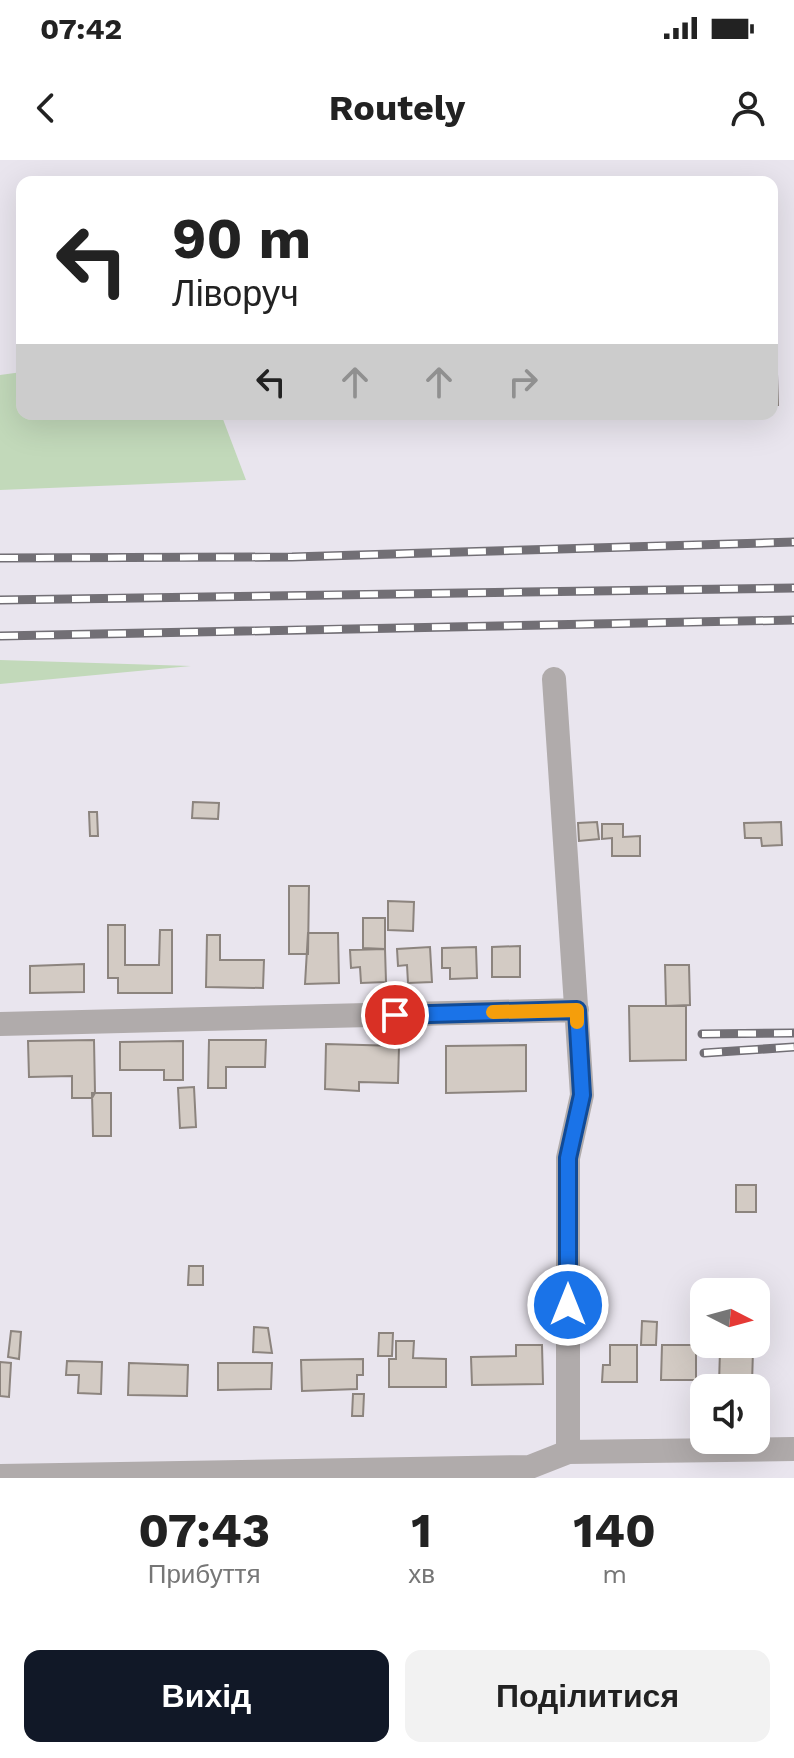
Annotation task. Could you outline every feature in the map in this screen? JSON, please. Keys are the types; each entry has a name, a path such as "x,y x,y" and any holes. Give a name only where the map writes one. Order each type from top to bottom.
{"street":[{"path":"554,679 582,1095 568,1158 568,1452"},
{"path":"0,1024 577,1010"},
{"path":"0,1476 530,1467 568,1452 794,1449"}],"green space":[{"path":"16,373 16,420 223,420 246,480 0,490 0,375"},
{"path":"0,660 191,666 0,684"}],"building":[{"path":"193,802 219,803 218,819 192,818"},
{"path":"89,812 97,812 98,836 90,836"},
{"path":"597,822 599,839 579,841 578,823"},
{"path":"781,822 782,845 762,846 761,838 745,838 744,823"},
{"path":"602,824 623,824 623,837 640,836 640,856 612,856 612,838 602,839"},
{"path":"289,886 309,886 308,954 289,954"},
{"path":"388,901 414,902 413,931 388,930"},
{"path":"363,918 385,918 385,949 363,948"},
{"path":"108,925 125,925 125,965 159,965 160,930 172,930 172,993 118,993 118,978 108,978"},
{"path":"308,933 338,933 339,983 305,984"},
{"path":"207,935 220,935 220,960 264,960 263,988 206,987"},
{"path":"520,946 520,977 492,977 492,947"},
{"path":"430,947 432,982 408,983 407,965 398,966 397,949"},
{"path":"476,947 477,978 450,979 450,968 442,968 442,948"},
{"path":"385,949 386,982 361,983 360,967 351,968 350,950"},
{"path":"84,964 84,992 30,993 30,966"},
{"path":"665,965 689,965 690,1005 666,1006"},
{"path":"629,1006 686,1006 686,1060 630,1061"},
{"path":"94,1040 95,1093 92,1098 72,1098 72,1076 29,1077 28,1041"},
{"path":"209,1040 266,1040 265,1067 226,1067 226,1088 208,1088"},
{"path":"183,1041 183,1080 164,1080 164,1070 120,1070 120,1042"},
{"path":"326,1044 399,1046 398,1083 359,1082 359,1091 325,1089"},
{"path":"526,1045 526,1091 446,1093 446,1046"},
{"path":"194,1087 196,1127 180,1128 178,1088"},
{"path":"92,1093 111,1093 111,1136 93,1136"},
{"path":"736,1185 756,1185 756,1212 736,1212"},
{"path":"189,1266 203,1266 203,1285 188,1285"},
{"path":"642,1321 657,1322 656,1345 641,1345"},
{"path":"254,1327 268,1328 272,1353 253,1352"},
{"path":"11,1331 21,1332 19,1359 8,1357"},
{"path":"379,1333 393,1333 392,1356 378,1356"},
{"path":"396,1341 414,1341 413,1358 446,1359 446,1387 389,1387 389,1359 396,1359"},
{"path":"516,1345 542,1345 543,1384 472,1385 471,1357 516,1356"},
{"path":"610,1345 637,1345 637,1382 602,1382 603,1365 610,1365"},
{"path":"662,1345 690,1345 690,1358 696,1358 696,1374 690,1374 690,1380 661,1380"},
{"path":"720,1358 753,1358 752,1374 719,1374"},
{"path":"363,1359 363,1375 357,1375 357,1389 302,1391 301,1360"},
{"path":"67,1361 102,1362 101,1394 78,1393 79,1375 66,1375"},
{"path":"0,1362 11,1363 9,1397 0,1396"},
{"path":"129,1363 188,1365 187,1396 128,1395"},
{"path":"218,1363 272,1363 271,1389 218,1390"},
{"path":"353,1394 364,1394 363,1416 352,1416"}],"railway":[{"path":"0,558 292,557 794,542"},
{"path":"0,600 794,588"},
{"path":"0,636 794,620"},
{"path":"702,1034 794,1033"},
{"path":"704,1053 794,1047"}],"slow traffic":[{"path":"493,1012 577,1010 577,1022"}],"route":[{"path":"395,1015 577,1010 582,1095 568,1158 568,1305"}]}
